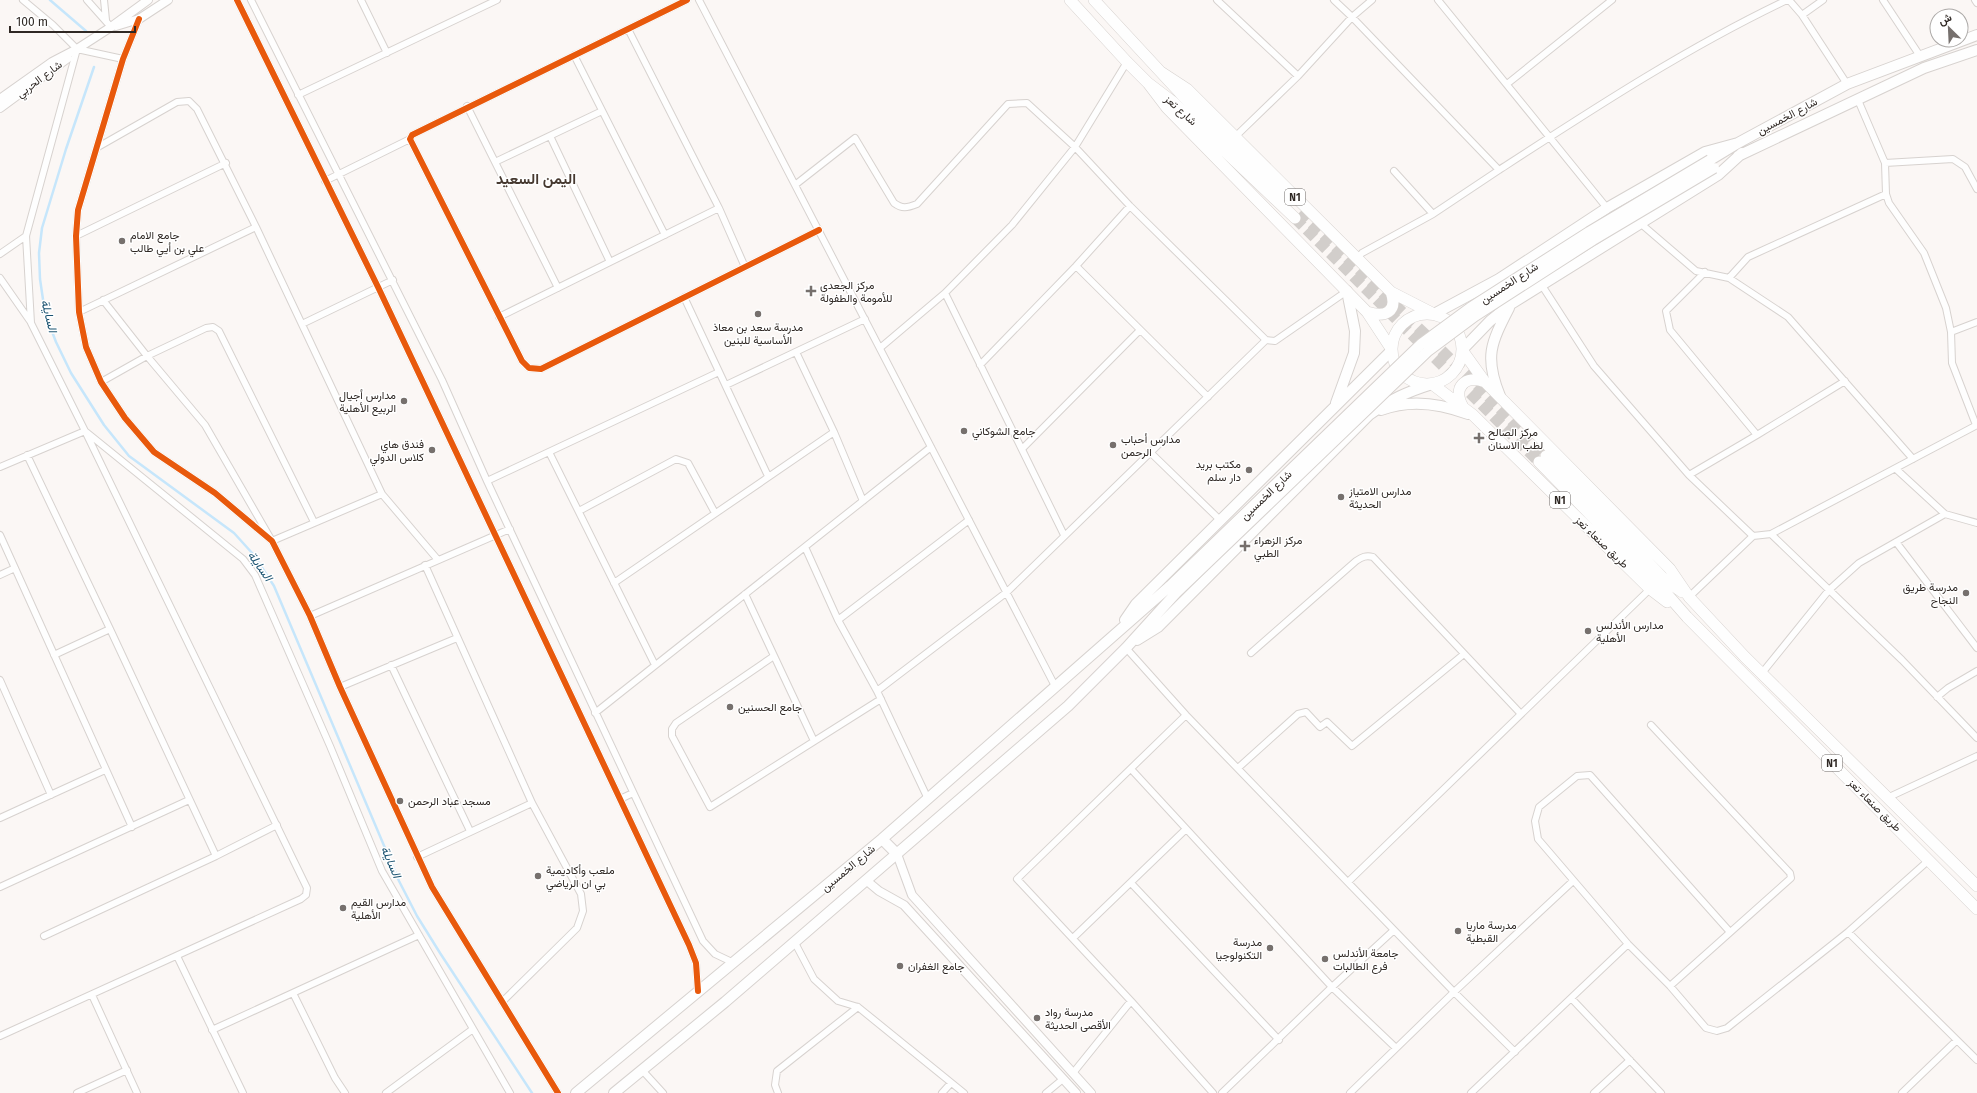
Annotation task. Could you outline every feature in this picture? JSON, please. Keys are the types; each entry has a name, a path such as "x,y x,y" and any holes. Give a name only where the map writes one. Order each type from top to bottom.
{"highway":[{"name":"شارع تعز","path":"1070,0 1148,83 1173,102 1298,215 1182,95 1094,0"},
{"name":"N1","path":"1161,72 1187,89 1236,136 1391,292 1434,314"},
{"name":"N1","path":"1148,83 1167,108 1367,312 1392,350"},
{"path":"1367,312 1378,316 1386,314 1392,308 1394,300 1391,292"},
{"path":"1418,314 1434,314 1444,317 1454,325 1460,337 1462,350 1460,362 1453,373 1442,381 1432,384 1416,383 1405,376 1396,367 1392,350 1394,335 1401,324 1418,314"},
{"name":"طريق صنعاء تعز","path":"1462,350 1485,382 1670,569 1689,597 1762,673 1977,886"},
{"path":"1463,407 1458,400 1458,391 1462,384 1473,379 1485,382"},
{"name":"طريق صنعاء تعز","path":"1432,384 1473,415 1650,589 1686,617"},
{"name":"طريق صنعاء تعز","path":"1689,597 1664,579 1542,459 1659,585 1686,617 1977,909"},
{"path":"1774,705 1785,695"}],"main road":[{"name":"شارع الخمسين","path":"1712,164 1738,143 1847,84 1977,35"},
{"name":"شارع الخمسين","path":"576,1093 882,839 1114,635 1173,589 1421,344 1470,308 1575,240 1712,164 1742,153 1924,68 1977,50"},
{"path":"1434,314 1499,279 1608,208 1705,152 1738,143"},
{"path":"1462,350 1490,321 1511,304 1541,284 1718,176 1742,153"},
{"path":"1499,279 1499,291 1506,301 1511,304"},
{"path":"1336,405 1354,353 1355,331 1347,291"},
{"path":"1502,400 1493,379 1490,355 1494,337 1511,304"},
{"name":"شارع الخمسين","path":"1114,635 1136,604 1392,350"},
{"name":"شارع الخمسين","path":"1126,648 1158,627 1369,415 1388,400 1432,384"},
{"path":"1347,394 1356,394 1364,398 1369,406 1369,415 1391,407 1428,403 1473,415"},
{"name":"شارع الخمسين","path":"614,1093 725,1002 867,881 1068,706 1126,648 1173,589"},
{"path":"882,839 897,854"}],"street":[{"path":"23,0 53,25 77,49 122,59"},
{"path":"87,0 108,24"},
{"path":"104,0 108,24"},
{"name":"شارع الحربي","path":"0,108 56,68 108,24 148,0"},
{"name":"شارع الحربي","path":"108,24 139,19 168,0"},
{"path":"237,0 378,287 689,945 696,963 698,992"},
{"path":"252,0 298,95 393,280 442,380 487,481 703,941 715,954 734,963"},
{"path":"361,0 388,53"},
{"path":"298,95 388,53 484,3 497,0"},
{"path":"325,180 410,139 412,135 467,106 687,0"},
{"path":"699,0 1055,686"},
{"path":"1216,0 1298,76"},
{"path":"1334,0 1499,170"},
{"path":"1236,136 1298,76 1352,17 1372,0"},
{"path":"1438,0 1608,208"},
{"path":"1507,84 1612,0"},
{"path":"1358,258 1362,253 1433,214 1620,91 1753,16 1788,0 1802,15 1847,84"},
{"path":"1802,15 1823,0"},
{"path":"1882,0 1920,56"},
{"path":"1975,0 1977,4"},
{"path":"139,19 122,59 98,147 78,210 76,236 79,312 86,347 101,382 125,418 154,452 215,492 272,541"},
{"path":"628,28 719,208 745,267"},
{"path":"31,323 26,236 77,49"},
{"name":"شارع الحربي","path":"0,99 52,62 77,49"},
{"path":"574,55 665,235"},
{"path":"880,348 945,293 1012,224 1075,147 1127,62"},
{"path":"1689,597 1753,536 1771,534 1913,460 1976,425 1952,363 1951,332 1946,308 1924,253 1889,203 1886,194 1885,163 1858,100"},
{"path":"98,147 177,102 189,102 197,109 226,163 382,494 438,560"},
{"path":"795,184 855,138 894,203 901,208 909,207 917,204 1008,104 1027,103 1075,147 1130,206 1266,340 1275,341 1347,291"},
{"path":"467,106 558,288"},
{"path":"495,162 602,111"},
{"path":"550,136 610,262"},
{"path":"410,139 499,317 522,361 529,368 541,369 819,230"},
{"path":"1885,163 1953,159 1965,167 1977,189"},
{"path":"76,236 226,163"},
{"path":"1394,171 1433,214"},
{"path":"1729,278 1748,257 1886,194"},
{"path":"980,365 1076,266 1130,206"},
{"path":"499,317 719,208"},
{"path":"1640,223 1696,271 1729,278 1788,317 1913,460"},
{"path":"79,312 256,227"},
{"path":"0,254 26,236"},
{"path":"1076,266 1208,397"},
{"path":"1705,272 1666,311 1670,330 1757,435"},
{"path":"0,278 31,323 85,430 307,888 306,895 301,900 0,1036"},
{"path":"302,324 393,280"},
{"path":"1541,284 1594,366 1689,475 1753,536"},
{"path":"945,293 1064,535"},
{"path":"684,297 768,476"},
{"path":"103,300 147,356 205,425 272,541 310,616 340,687 432,887 558,1093"},
{"path":"726,386 865,319"},
{"path":"1951,332 1977,322"},
{"path":"101,382 147,356 206,328 213,327 219,331 314,522"},
{"path":"1022,449 1140,330"},
{"path":"877,691 1007,592 1266,340"},
{"path":"796,352 834,432 863,501"},
{"path":"487,481 719,372"},
{"path":"1689,475 1845,382"},
{"path":"0,467 85,430"},
{"path":"85,430 243,559 255,574 330,746 382,871 510,1093"},
{"path":"614,583 834,432"},
{"path":"595,713 931,447"},
{"path":"549,452 655,665"},
{"path":"1151,453 1220,520"},
{"path":"27,456 216,856"},
{"path":"579,511 676,459 683,460 688,463 715,513"},
{"path":"1896,469 1945,514 1977,523"},
{"path":"272,541 382,494"},
{"path":"1762,673 1829,590 1859,563 1945,514"},
{"path":"838,620 969,520"},
{"path":"310,616 510,529"},
{"path":"1771,534 1937,696 1977,738"},
{"path":"0,535 132,827"},
{"path":"1896,542 1977,648"},
{"path":"805,547 838,620 877,691 928,799"},
{"path":"1251,653 1356,561 1361,557 1369,556 1373,558 1521,714"},
{"path":"425,565 456,638 532,803 581,894 583,911 578,928 502,1002"},
{"path":"0,575 15,568"},
{"path":"1348,882 1650,589"},
{"path":"744,594 814,742"},
{"path":"54,655 110,629"},
{"path":"340,687 391,664 456,638"},
{"path":"1126,648 1186,715 1514,1052"},
{"path":"1238,768 1298,714 1306,712 1320,727 1327,722 1352,746 1464,654"},
{"path":"774,656 676,723 672,729 672,736 710,807 881,699"},
{"path":"391,664 470,831"},
{"path":"1937,696 1977,671"},
{"path":"0,680 51,795"},
{"path":"1186,715 1017,879 1131,1001 1212,1093"},
{"path":"1651,725 1790,873 1791,878 1670,986"},
{"path":"1887,798 1977,756"},
{"path":"1131,769 1185,830 1332,987 1396,1048"},
{"path":"0,818 105,770"},
{"path":"1730,932 1590,775 1577,776 1548,798 1539,808 1535,821 1538,839 1628,944 1670,986 1706,1028 1717,1031 1727,1028 1848,932 1929,860"},
{"path":"620,799 633,793"},
{"path":"0,887 189,800"},
{"path":"417,857 532,803"},
{"path":"44,936 216,856 277,825"},
{"path":"1072,938 1185,830"},
{"path":"897,854 912,895 1091,1093"},
{"path":"867,881 879,892 904,905 1076,1093"},
{"path":"1350,1093 1454,992 1573,881"},
{"path":"1131,883 1279,1040"},
{"path":"1222,1093 1279,1040 1332,987 1394,930"},
{"path":"1848,932 1977,1060"},
{"path":"212,1030 419,935"},
{"path":"794,942 814,979 838,1001 858,1007 964,1093"},
{"path":"1471,1093 1628,944"},
{"path":"178,956 243,1093"},
{"path":"293,993 335,1078 345,1093"},
{"path":"92,995 137,1093"},
{"path":"1571,998 1661,1093"},
{"path":"1074,1073 1131,1001"},
{"path":"778,1093 775,1085 777,1071 858,1007"},
{"path":"386,1093 473,1029"},
{"path":"1902,1093 1957,1040"},
{"path":"1594,1093 1630,1060"},
{"path":"77,1093 127,1070"},
{"path":"642,1070 663,1093"},
{"path":"1046,1093 1063,1079"},
{"path":"942,1093 951,1083"}],"waterway":[{"name":"السايلة","path":"50,0 86,31"},
{"name":"السايلة","path":"94,67 66,149 42,228 39,253 40,279 45,313 56,342 71,373 104,425 129,456 234,533 253,554 274,586 399,881 417,916 440,953 532,1093"}],"tunnel":[{"path":"1300,212 1478,386 1546,456"},
{"path":"1295,218 1539,462"}],"cycle path":[{"path":"237,0 378,287 689,945 696,963 698,991"},
{"path":"687,0 412,135 410,139 522,361 529,368 541,369 819,230"},
{"path":"139,19 123,59 78,210 76,236 79,312 86,347 101,382 125,418 154,452 215,493 272,541 310,616 340,687 432,887 558,1093"}],"place":[{"name":"جامع الامام علي بن أيي طالب","path":"122,241"},
{"name":"مركز الجعدي للأمومة والطفولة","path":"811,291"},
{"name":"مدرسة سعد بن معاذ الأساسية للبنين","path":"758,314"},
{"name":"مدارس أجيال الربيع الأهلية","path":"404,401"},
{"name":"جامع الشوكاني","path":"964,431"},
{"name":"مركز الصالح لطب الاسنان","path":"1479,438"},
{"name":"مدارس أحباب الرحمن","path":"1113,445"},
{"name":"فندق هاي كلاس الدولي","path":"432,450"},
{"name":"مكتب بريد دار سلم","path":"1249,470"},
{"name":"مدارس الامتياز الحديثة","path":"1341,497"},
{"name":"مركز الزهراء الطبي","path":"1245,546"},
{"name":"مدرسة طريق النجاح","path":"1966,593"},
{"name":"مدارس الأندلس الأهلية","path":"1588,631"},
{"name":"جامع الحسنين","path":"730,707"},
{"name":"مسجد عباد الرحمن","path":"400,801"},
{"name":"ملعب وأكاديمية بي ان الرياضي","path":"538,876"},
{"name":"مدارس القيم الأهلية","path":"343,908"},
{"name":"مدرسة ماريا القبطية","path":"1458,931"},
{"name":"مدرسة التكنولوجيا","path":"1270,948"},
{"name":"جامعة الأندلس فرع الطالبات","path":"1325,959"},
{"name":"جامع الغفران","path":"900,966"},
{"name":"مدرسة رواد الأقصى الحديثة","path":"1037,1018"}],"district":[{"name":"اليمن السعيد","path":"536,179"}]}
